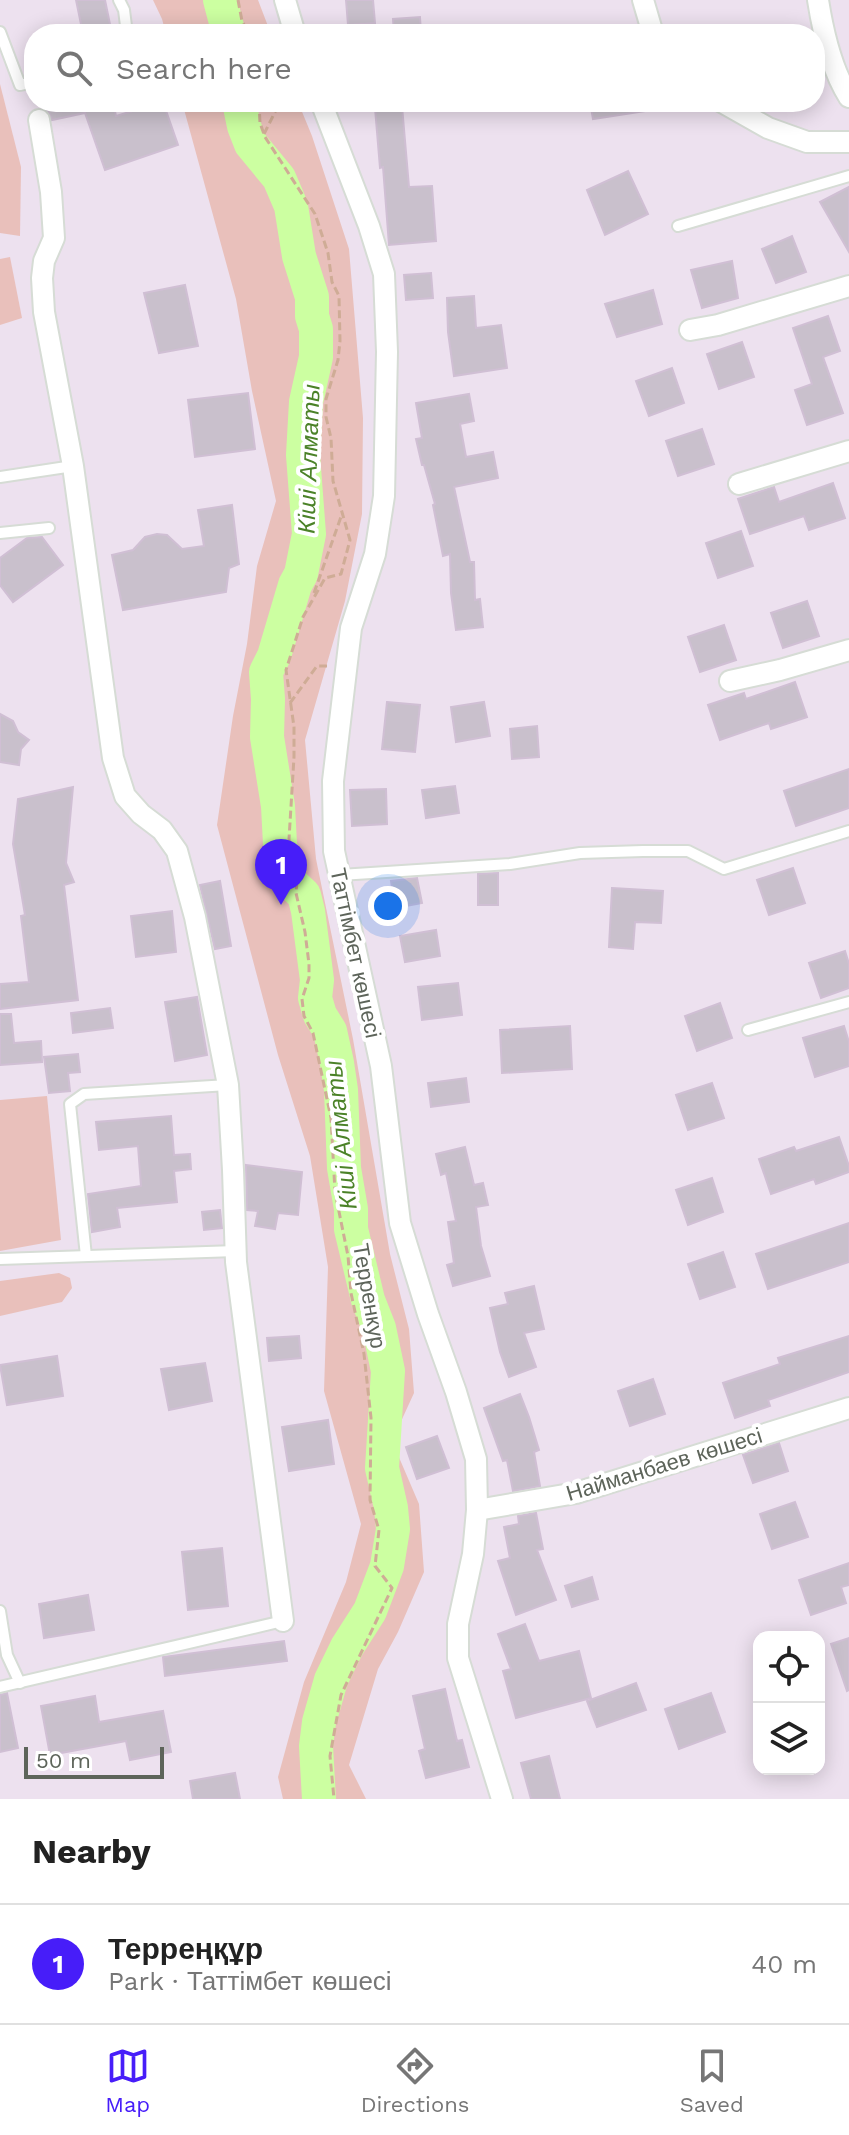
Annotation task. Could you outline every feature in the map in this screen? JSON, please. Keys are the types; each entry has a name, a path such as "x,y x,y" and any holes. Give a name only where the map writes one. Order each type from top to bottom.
{"street":[{"path":"285,0 292,24"},
{"path":"643,0 650,24"},
{"path":"818,0 822,24"},
{"path":"825,34 839,83 849,97"},
{"name":"Таттімбет көшесі","path":"325,112 384,274 387,352 384,496 375,554 351,628 333,781 334,851 381,1066 400,1223 476,1459 477,1510 473,1554 458,1624 458,1658 502,1799"},
{"path":"740,112 768,128 807,142 849,142"},
{"path":"39,120 51,192 54,238 44,261 44,312 73,466 113,758 125,796 141,814 162,830 177,851 195,917 228,1085 236,1251 283,1621"},
{"path":"690,330 718,325 849,286"},
{"path":"739,484 849,451"},
{"path":"730,681 849,650"},
{"name":"Найманбаев көшесі","path":"477,1510 576,1493 849,1408"}],"lane":[{"path":"119,0 126,24"},
{"path":"0,32 20,85 24,84"},
{"path":"678,226 849,176"},
{"path":"0,477 73,466"},
{"path":"0,533 49,528"},
{"path":"340,875 510,864 580,853 643,851 688,851 724,869 849,831"},
{"path":"748,1030 849,1002"},
{"path":"86,1256 70,1104 84,1094 228,1085"},
{"path":"0,1259 236,1251"},
{"path":"0,1611 7,1655 20,1683"},
{"path":"0,1687 283,1621"}],"path":[{"path":"238,0 243,24"},
{"path":"259,112 264,134 315,214 328,253 332,282 339,296 339,351 326,399 326,417 331,438 333,481 350,540 341,574 325,578 303,617 286,670 290,703"},
{"path":"264,134 275,112"},
{"path":"310,604 343,512"},
{"path":"290,703 317,666 346,667"},
{"name":"Терренкур","path":"290,703 294,757 289,839 309,964 309,978 302,999 304,1016 313,1033 331,1118 335,1192 364,1354 371,1418 370,1500 379,1530 375,1566 392,1588 341,1695 330,1756 334,1799"}],"shaded area":[{"path":"153,0 258,0 267,24 163,24"},
{"path":"0,84 21,167 20,236 0,233"},
{"path":"185,112 302,112 349,249 363,418 362,514 345,601 305,740 316,859 353,1039 390,1254 409,1329 414,1393 392,1441 419,1504 424,1572 378,1669 349,1765 366,1799 283,1799 278,1777 304,1682 346,1582 361,1524 324,1391 328,1267 310,1156 278,1055 217,825 257,566 276,501 236,299"},
{"path":"10,257 22,318 0,325 0,259"},
{"path":"47,1096 61,1240 0,1251 0,1100"},
{"path":"59,1273 70,1278 72,1288 62,1302 0,1316 0,1281"}],"building":[{"path":"76,0 105,0 110,24 81,24"},
{"path":"346,0 373,0 375,23 348,24"},
{"path":"420,17 420,24 393,24 393,19"},
{"path":"48,112 115,112 116,116 129,112 166,112 178,145 105,170 85,113 52,120"},
{"path":"375,112 403,112 409,187 432,186 436,241 389,245 383,167 380,168"},
{"path":"592,112 639,112 593,119"},
{"path":"628,171 648,214 605,235 587,190"},
{"path":"849,187 849,252 820,202"},
{"path":"792,236 806,272 776,283 762,249"},
{"path":"732,261 738,298 702,308 691,270"},
{"path":"431,273 433,298 406,300 404,275"},
{"path":"185,285 198,346 159,353 144,293"},
{"path":"653,290 662,324 617,337 605,304"},
{"path":"474,296 476,328 501,325 507,368 454,376 447,298"},
{"path":"828,316 840,351 823,357 843,413 807,425 795,390 812,384 793,328"},
{"path":"742,342 754,377 719,389 707,354"},
{"path":"672,368 684,403 649,416 636,381"},
{"path":"248,393 255,449 195,457 188,400"},
{"path":"469,394 474,421 460,424 466,457 493,452 498,478 454,487 470,562 474,562 475,600 480,599 483,627 456,630 450,554 443,556 435,504 416,439 422,438 416,403"},
{"path":"702,429 714,464 678,476 666,441"},
{"path":"833,483 845,518 809,530 804,516 750,534 738,499 774,487 779,502"},
{"path":"232,505 239,564 229,568 226,592 123,610 112,555 133,550 145,537 157,534 167,535 182,549 204,546 198,510"},
{"path":"741,531 753,566 718,578 706,543"},
{"path":"42,537 63,565 13,602 0,585 0,558 27,538"},
{"path":"807,601 819,636 783,648 771,613"},
{"path":"724,625 736,660 700,672 688,637"},
{"path":"795,682 807,717 771,729 769,723 720,740 708,705 744,693 746,699"},
{"path":"387,702 420,705 415,752 382,749"},
{"path":"484,702 490,736 456,742 451,707"},
{"path":"0,714 13,721 18,732 29,740 21,749 19,765 0,762"},
{"path":"537,726 539,757 512,759 510,729"},
{"path":"849,769 849,808 796,826 784,791"},
{"path":"455,786 459,813 426,818 422,790"},
{"path":"73,787 66,863 74,882 64,885 78,1000 0,1009 0,984 29,982 21,916 25,915 13,844 18,799"},
{"path":"386,789 387,824 352,826 350,790"},
{"path":"793,868 805,903 769,915 757,880"},
{"path":"498,873 498,905 478,905 478,874"},
{"path":"417,878 422,903 395,908 391,881"},
{"path":"220,881 231,946 215,949 200,885"},
{"path":"612,888 663,891 661,923 635,922 633,949 609,947"},
{"path":"172,911 176,952 136,957 131,916"},
{"path":"436,930 440,956 405,962 400,936"},
{"path":"845,951 849,964 849,988 821,998 809,963"},
{"path":"458,983 462,1015 422,1020 418,987"},
{"path":"197,997 207,1055 175,1061 165,1002"},
{"path":"720,1003 732,1038 697,1051 685,1016"},
{"path":"110,1008 113,1028 73,1033 71,1013"},
{"path":"0,1014 11,1014 14,1043 41,1041 42,1062 0,1065"},
{"path":"570,1026 572,1069 502,1073 500,1030"},
{"path":"844,1026 849,1042 849,1066 815,1077 803,1038"},
{"path":"78,1054 80,1072 68,1073 70,1091 49,1093 44,1057"},
{"path":"466,1078 469,1102 431,1107 428,1083"},
{"path":"712,1083 724,1118 688,1130 676,1095"},
{"path":"171,1116 174,1155 190,1154 191,1169 174,1171 177,1202 117,1208 120,1227 92,1232 88,1194 141,1186 138,1146 99,1150 96,1122"},
{"path":"839,1137 849,1172 816,1184 814,1179 771,1194 759,1159"},
{"path":"465,1147 474,1185 483,1183 488,1205 476,1207 481,1246 490,1276 453,1286 447,1265 454,1263 448,1222 456,1221 446,1173 441,1175 436,1154"},
{"path":"246,1165 302,1172 298,1215 278,1213 275,1229 255,1226 258,1211 247,1210"},
{"path":"712,1178 723,1212 688,1225 676,1190"},
{"path":"220,1210 222,1228 204,1230 202,1212"},
{"path":"849,1223 849,1262 768,1289 756,1254"},
{"path":"723,1252 735,1287 700,1299 688,1264"},
{"path":"534,1286 544,1329 524,1333 536,1367 509,1377 490,1308 508,1304 505,1293"},
{"path":"299,1336 301,1358 269,1361 267,1338"},
{"path":"849,1336 849,1372 768,1400 770,1406 735,1418 723,1383 780,1364 778,1358"},
{"path":"57,1356 63,1396 7,1405 0,1365"},
{"path":"205,1363 212,1401 169,1410 161,1369"},
{"path":"653,1379 665,1414 630,1426 618,1391"},
{"path":"520,1394 539,1450 534,1452 540,1486 513,1491 507,1460 503,1461 484,1408"},
{"path":"328,1420 334,1464 289,1471 282,1427"},
{"path":"437,1436 449,1468 417,1479 406,1447"},
{"path":"779,1443 788,1471 753,1483 743,1455"},
{"path":"795,1502 808,1537 772,1549 760,1514"},
{"path":"536,1513 543,1549 537,1550 556,1600 516,1615 498,1561 510,1558 504,1527 519,1524 518,1516"},
{"path":"222,1548 228,1606 188,1610 182,1552"},
{"path":"849,1563 849,1585 841,1587 846,1603 811,1615 799,1580"},
{"path":"592,1577 598,1599 572,1607 565,1586"},
{"path":"88,1595 94,1630 44,1638 39,1604"},
{"path":"525,1624 539,1661 579,1651 591,1698 516,1718 503,1671 511,1669 498,1634"},
{"path":"849,1638 849,1690 847,1691 831,1644"},
{"path":"284,1641 287,1661 165,1676 163,1657"},
{"path":"636,1683 646,1710 597,1727 587,1701"},
{"path":"445,1689 457,1741 462,1740 469,1767 426,1778 419,1751 425,1749 413,1696"},
{"path":"7,1693 18,1748 0,1752 0,1695"},
{"path":"711,1693 725,1732 679,1749 665,1709"},
{"path":"95,1696 99,1722 163,1711 171,1752 130,1760 126,1741 50,1755 41,1706"},
{"path":"549,1756 560,1799 531,1799 521,1763"},
{"path":"235,1773 240,1799 193,1799 190,1781"}],"waterway":[{"name":"Кіші Алматы","path":"220,0 226,24"},
{"name":"Кіші Алматы","path":"241,112 251,144 279,178 291,206 299,256 312,297 316,329 316,357 306,402 303,455 309,534 301,574 266,672 267,737 287,879 304,895 317,980 315,998 320,1015 330,1031 337,1063 351,1229 388,1371 382,1468 393,1529 387,1566 370,1611 331,1680 319,1722 316,1746 319,1799"}],"place":[{"name":"Терреңқұр","path":"281,905"}]}
